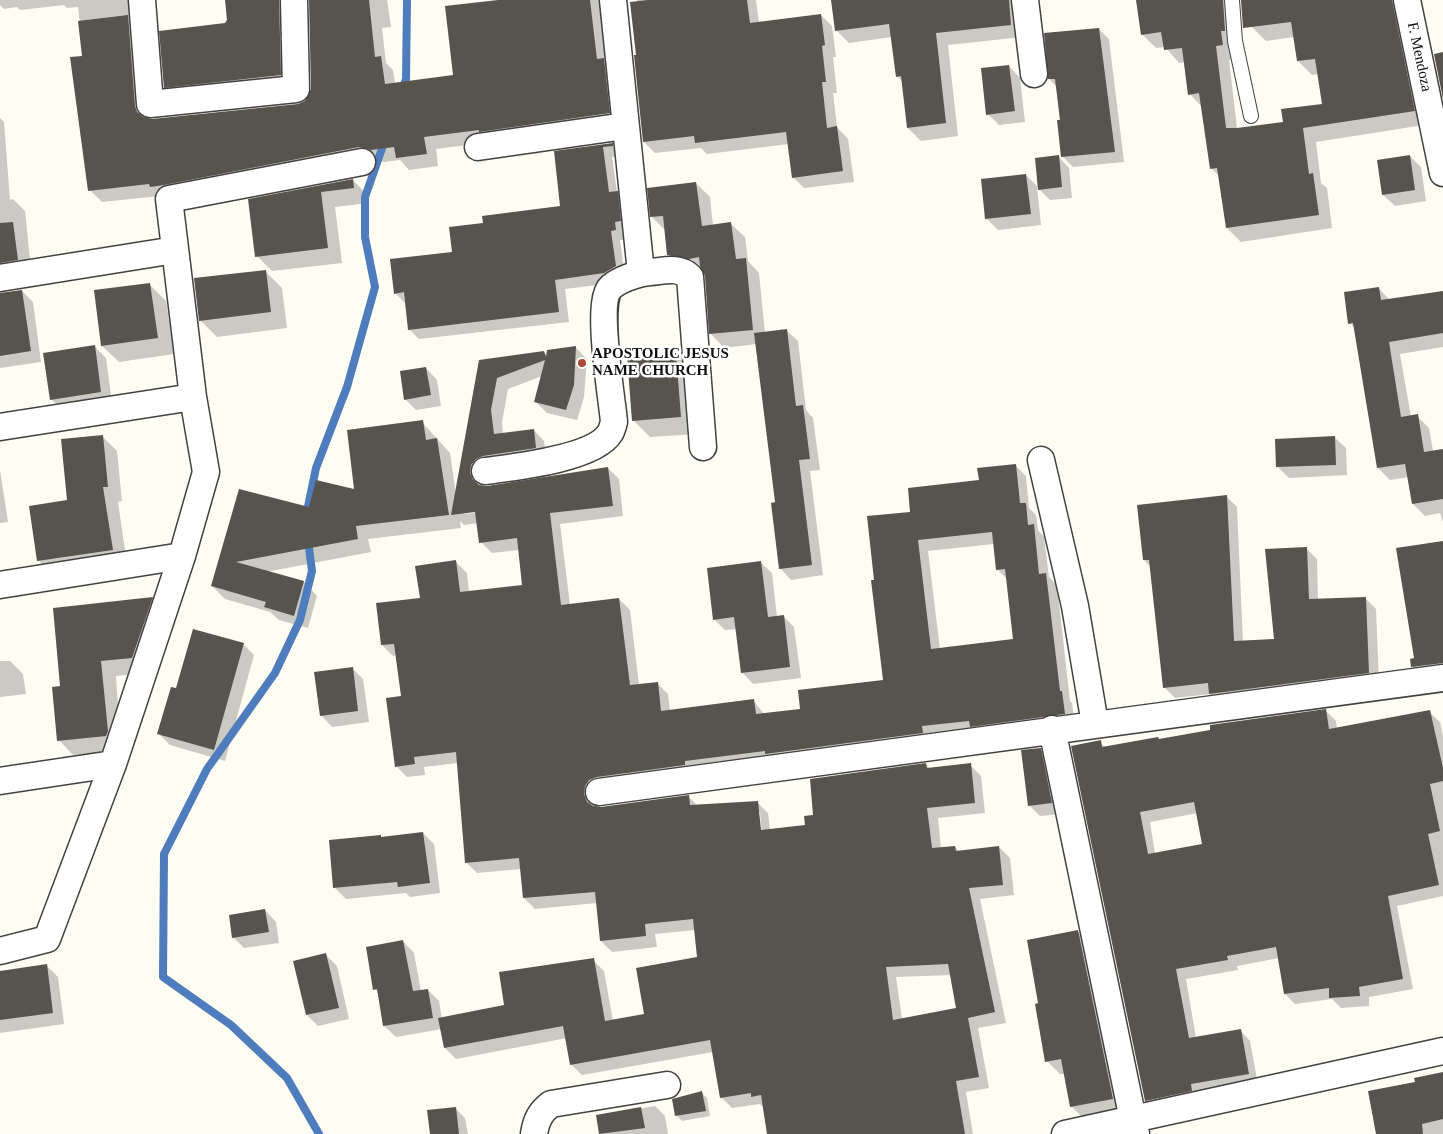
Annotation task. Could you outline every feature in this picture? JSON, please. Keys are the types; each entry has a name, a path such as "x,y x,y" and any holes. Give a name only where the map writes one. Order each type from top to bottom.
{"street":[{"path":"142,0 150,104 296,89 294,0"},
{"path":"613,0 641,273"},
{"path":"1025,0 1034,74"},
{"name":"F. Mendoza","path":"1407,0 1443,173"},
{"path":"478,147 625,126"},
{"path":"0,951 47,939 113,764 182,556 206,472 193,397 169,199 362,162"},
{"path":"0,278 175,250"},
{"path":"485,472 554,462 580,452 610,434 614,422 603,315 606,294 612,286 641,273 674,270 684,271 690,277 703,447"},
{"path":"0,428 193,397"},
{"path":"1041,460 1075,606 1095,724"},
{"path":"0,585 182,556"},
{"path":"599,792 1443,678"},
{"path":"1052,730 1134,1127"},
{"path":"0,781 113,764"},
{"path":"1065,1134 1134,1127 1443,1051"},
{"path":"534,1134 537,1120 544,1109 551,1104 666,1084"}],"lane":[{"path":"1232,0 1235,41 1251,116"}],"building":[{"path":"225,0 279,0 281,75 164,88 159,31 225,23 227,20"},
{"path":"309,0 369,0 375,57 381,56 385,84 453,75 445,6 498,0 590,0 597,59 604,58 610,113 479,132 479,130 424,137 427,154 396,158 394,147 371,150 359,147 164,185 150,187 149,184 88,191 70,57 82,56 78,21 128,15 135,106 137,112 143,117 152,119 298,104 305,101 311,89"},
{"path":"648,0 747,0 750,23 821,14 825,45 822,46 826,82 822,82 827,128 837,126 843,171 792,178 786,132 695,143 694,136 643,142 630,2"},
{"path":"831,0 1009,0 1011,25 936,33 946,123 907,128 901,76 896,77 889,24 835,31"},
{"path":"1136,0 1223,0 1225,31 1221,31 1223,45 1216,46 1226,128 1237,128 1283,122 1281,109 1322,104 1315,59 1297,61 1291,22 1243,28 1241,0 1392,0 1415,111 1303,128 1309,174 1313,173 1319,215 1226,228 1217,168 1210,169 1199,93 1188,95 1182,48 1164,50 1161,32 1141,35"},
{"path":"1099,28 1115,152 1061,157 1057,120 1060,120 1055,79 1048,79 1044,33"},
{"path":"1443,52 1443,99 1434,54"},
{"path":"1009,65 1015,111 986,115 981,68"},
{"path":"613,143 613,146 603,147 609,192 618,191 621,221 615,222 616,230 611,231 616,266 604,273 555,280 559,312 408,330 404,292 394,294 390,259 452,252 449,227 483,223 482,216 560,206 554,151"},
{"path":"1059,155 1062,187 1038,190 1035,158"},
{"path":"1410,155 1415,190 1382,195 1377,160"},
{"path":"1026,174 1031,214 985,219 981,179"},
{"path":"353,179 354,188 321,192 328,248 255,257 248,199"},
{"path":"696,182 702,226 731,222 736,259 746,258 753,330 709,334 705,276 700,266 699,257 689,259 667,255 663,216 650,217 647,188"},
{"path":"13,222 18,260 0,263 0,223"},
{"path":"266,270 271,312 199,321 194,278"},
{"path":"150,283 158,338 101,346 94,290"},
{"path":"1379,287 1381,300 1443,291 1443,333 1389,342 1401,417 1418,414 1424,452 1443,449 1443,499 1412,504 1405,464 1377,468 1353,323 1348,324 1344,292"},
{"path":"22,290 31,351 0,356 0,293"},
{"path":"787,329 796,406 803,405 810,459 799,460 812,565 779,569 771,503 775,502 754,333"},
{"path":"95,345 101,392 50,400 43,353"},
{"path":"576,346 574,385 566,410 534,402 545,360 497,378 491,410 494,434 534,429 536,448 483,456 476,459 471,465 470,473 473,480 479,485 487,486 608,467 613,506 550,513 561,605 619,598 630,685 658,682 661,711 754,699 756,714 800,709 798,690 883,680 871,580 874,580 867,516 910,512 908,488 979,480 977,468 1016,464 1020,503 1026,503 1028,525 1034,524 1039,574 1046,573 1060,691 1062,691 1065,714 970,727 969,721 922,726 923,733 765,754 765,751 685,761 685,765 597,777 589,780 585,786 584,794 587,802 593,806 601,807 689,795 690,805 758,801 761,830 805,825 804,816 813,815 810,779 926,763 927,768 971,763 975,803 927,808 932,848 955,846 956,851 999,846 1003,885 969,888 995,1012 968,1018 979,1077 956,1081 965,1134 767,1134 761,1095 751,1097 751,1093 720,1098 710,1040 570,1065 563,1026 444,1048 438,1018 504,1005 499,972 594,958 605,1021 644,1014 636,968 697,957 693,919 645,924 646,936 600,941 595,892 523,898 519,858 465,863 456,752 414,757 415,764 395,767 386,698 401,696 394,644 381,645 376,603 420,598 415,566 456,560 460,592 522,585 517,538 479,543 475,512 451,515 479,360 544,351 546,357 547,350","holes":["992,532 996,570 1005,569 1013,639 931,649 918,540","948,964 956,1008 893,1020 886,967"]},
{"path":"676,353 681,417 632,421 627,356"},
{"path":"426,367 431,395 404,400 400,371"},
{"path":"423,420 426,440 437,438 449,515 356,526 358,539 236,562 304,581 294,616 264,607 266,602 211,586 239,489 309,507 316,480 354,489 347,430"},
{"path":"103,435 108,487 103,487 113,550 37,561 29,506 67,500 61,439"},
{"path":"1335,436 1336,465 1276,467 1275,439"},
{"path":"1227,495 1234,641 1274,639 1265,549 1307,547 1309,599 1366,597 1369,673 1209,694 1208,683 1163,688 1149,560 1143,560 1137,505"},
{"path":"1443,541 1443,663 1411,667 1410,659 1414,658 1396,548"},
{"path":"761,561 768,617 784,615 790,667 741,673 734,617 713,620 707,568"},
{"path":"153,597 132,658 101,661 108,731 106,736 57,741 52,687 60,686 53,608"},
{"path":"193,629 244,643 214,750 157,734 171,687 176,688"},
{"path":"353,667 358,711 320,716 314,672"},
{"path":"1326,709 1329,729 1430,710 1443,768 1443,781 1430,784 1440,831 1428,834 1439,885 1388,896 1403,979 1359,987 1360,996 1329,998 1329,988 1284,994 1276,947 1227,956 1228,960 1176,969 1189,1038 1241,1029 1249,1074 1191,1084 1192,1091 1145,1101 1071,746 1101,740 1102,747 1158,737 1159,739 1210,730 1210,725","holes":["1194,802 1202,844 1148,854 1140,812"]},
{"path":"1041,748 1052,803 1028,806 1021,750"},
{"path":"423,832 430,883 398,887 397,882 333,888 329,840"},
{"path":"265,909 269,932 232,938 229,915"},
{"path":"1078,930 1113,1099 1070,1107 1061,1059 1045,1062 1035,1004 1038,1003 1027,940"},
{"path":"403,940 413,991 428,989 433,1018 383,1026 377,989 373,990 366,947"},
{"path":"326,953 339,1008 306,1015 293,961"},
{"path":"47,964 53,1013 0,1020 0,971"},
{"path":"1443,1072 1443,1119 1422,1124 1423,1134 1376,1134 1368,1091 1415,1082 1414,1078"},
{"path":"702,1091 706,1111 675,1116 672,1099"},
{"path":"456,1107 459,1134 430,1134 427,1110"},
{"path":"641,1107 645,1128 599,1134 596,1115"}],"waterway":[{"path":"403,89 406,79 407,0"},
{"path":"306,516 316,468 347,387 375,287 365,237 365,197 385,140"},
{"path":"308,540 312,571 300,620 275,673 207,769 164,854 163,977 231,1025 287,1078 319,1134"}],"place":[{"name":"APOSTOLIC JESUS NAME CHURCH","path":"582,363"}]}
